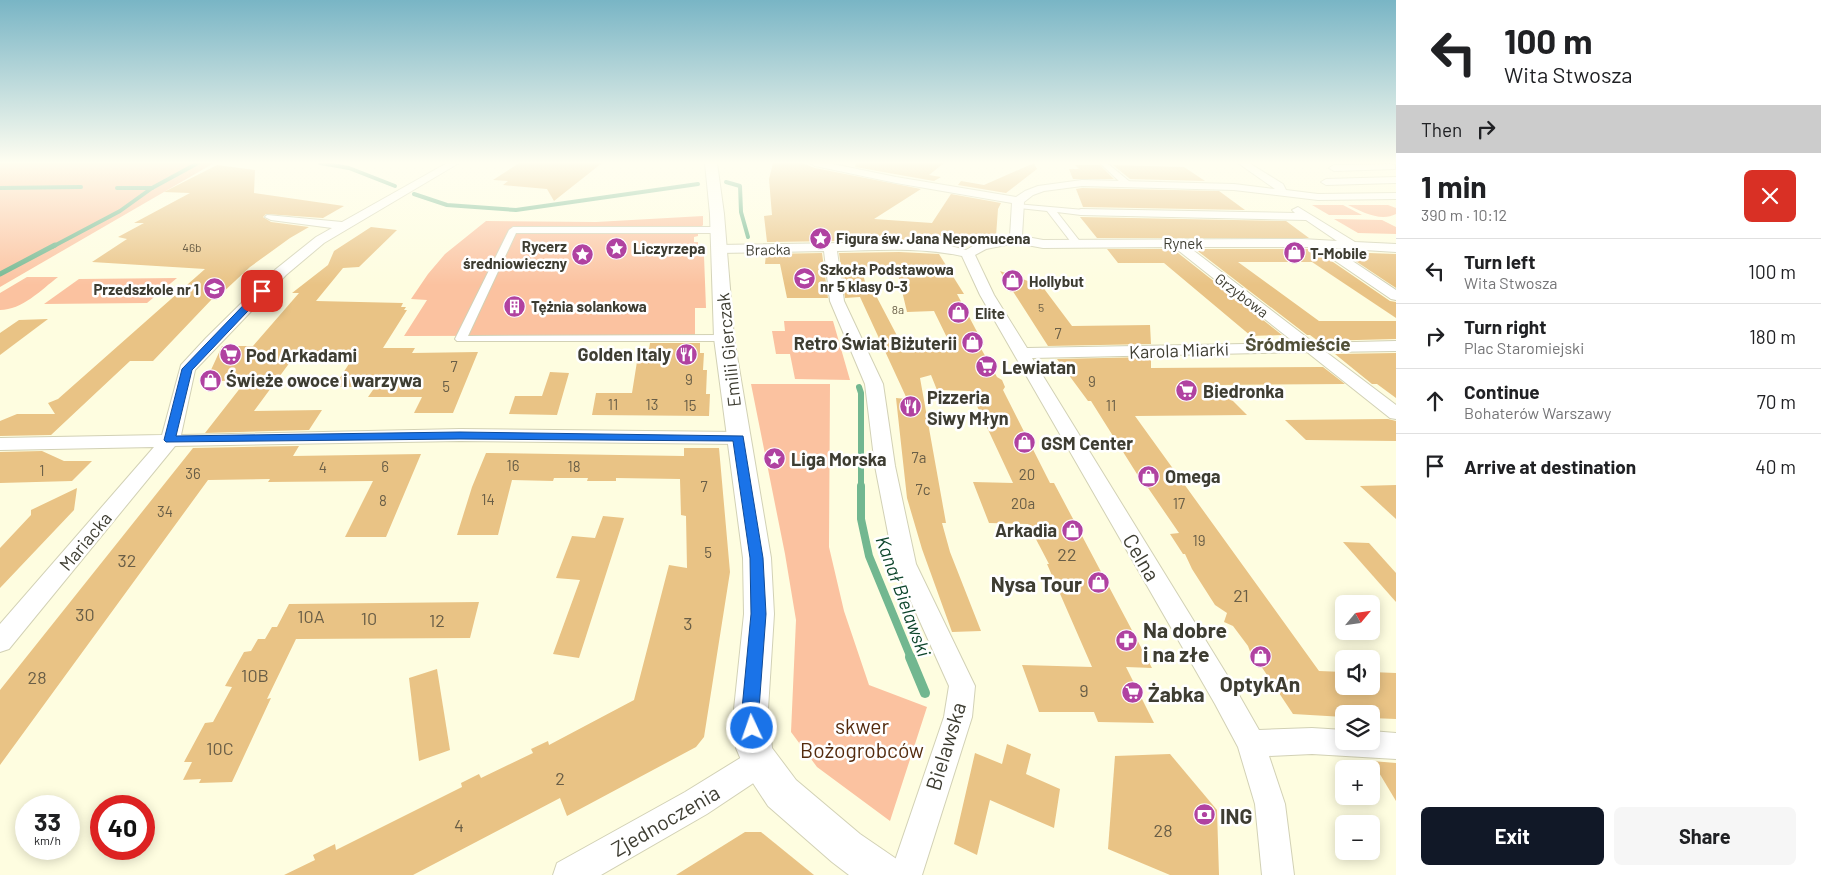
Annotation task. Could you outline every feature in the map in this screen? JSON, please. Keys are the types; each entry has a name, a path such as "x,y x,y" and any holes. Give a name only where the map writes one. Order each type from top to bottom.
{"street":[{"path":"170,440 187,369 212,341 281,272 320,240 381,204"},
{"name":"Emilii Gierczak","path":"716,204 724,338 757,558 758,614 750,709 754,748 760,762 782,793 846,848 883,875"},
{"path":"1016,239 1018,204 1081,212 1308,217"},
{"name":"Rynek","path":"1288,204 1351,245"},
{"path":"1050,209 1077,244"},
{"path":"271,217 342,226"},
{"path":"717,230 513,230 461,339 724,338"},
{"name":"Rynek","path":"968,254 989,244 1016,239 1031,243 1317,244 1396,248"},
{"name":"Grzybowa","path":"1176,243 1396,414"},
{"path":"1317,244 1396,296"},
{"name":"Bracka","path":"718,249 911,246 946,249 968,254"},
{"name":"Bielawska","path":"830,248 837,301 874,384 886,476 905,564 962,686 958,717 906,875"},
{"name":"Celna","path":"968,254 970,262 987,295 1225,696 1250,744 1270,804 1278,875"},
{"name":"Karola Miarki","path":"1022,353 1396,346"},
{"path":"0,444 460,435 738,438"},
{"name":"Mariacka","path":"0,642 170,440"},
{"path":"1250,744 1312,741 1396,746"},
{"name":"Zjednoczenia","path":"569,875 696,803 760,762"}],"green space":[{"path":"0,204 144,204 0,287"},
{"path":"1312,205 1343,205 1362,215 1329,215"},
{"path":"1348,205 1388,205 1396,208 1396,214 1378,217"},
{"path":"703,216 703,225 698,231 698,236 694,237 694,242 698,242 698,248 704,256 706,308 695,308 695,335 404,336 427,300 411,299 428,274 445,254 486,221 596,222"},
{"path":"1334,219 1382,220 1396,227 1396,234 1358,233"},
{"path":"27,277 58,277 24,303 16,307 0,310 0,293"},
{"path":"177,278 147,303 44,304 79,279"},
{"path":"784,321 833,321 850,380 795,379 790,354 776,354 772,331 785,331"},
{"name":"skwer Bożogrobców","path":"751,384 830,384 829,547 844,611 869,685 927,707 890,821 817,767 791,732 796,620 785,554"}],"building":[{"path":"170,204 329,204 344,206 323,218 266,214 263,217 271,222 309,227 290,238 250,267 220,295 213,298 153,361 130,361 51,435 0,436 0,421 17,414 55,414 48,403 58,399 205,269 92,262 127,239 118,237 144,223 134,223"},
{"path":"771,204 898,204 874,219 932,223 945,204 1001,204 998,209 996,236 978,241 975,236 958,236 927,237 930,242 911,240 767,242 764,216 772,215"},
{"path":"1082,204 1237,204 1245,210 1083,207"},
{"path":"1080,217 1286,221 1309,238 1097,238"},
{"path":"371,227 397,230 359,267 343,268 316,301 403,303 401,307 406,307 404,310 407,310 383,348 415,348 412,353 478,352 453,413 414,413 422,397 368,397 375,387 334,387 356,353 296,354 254,411 322,410 309,430 205,433 248,378 205,383 222,346 253,346 299,293 292,293 328,265 334,251"},
{"path":"1107,249 1173,249 1282,335 1251,336 1164,263 1118,263"},
{"path":"1195,249 1314,249 1390,301 1396,302 1396,318 1312,262 1238,262 1319,321 1396,321 1396,339 1318,341 1307,335"},
{"path":"899,252 939,254 964,294 957,294 984,345 979,345 997,377 1002,380 1005,387 1003,390 1050,483 1054,483 1152,668 1126,667 1154,723 1098,722 1094,712 1039,712 1022,665 1092,667 1047,564 1049,564 1028,524 989,523 973,482 1013,483 970,391 937,390 931,375 920,378 946,523 942,523 950,552 981,631 952,632 922,549 907,498 896,398 907,399 860,297 845,298 839,253","holes":["862,269 897,270 907,312 934,311 953,350 904,349 872,288 867,291"]},
{"path":"1342,252 1396,254 1396,288"},
{"path":"822,253 828,298 787,298 780,264 765,264 766,254"},
{"path":"1000,271 1042,286 1072,326 1150,325 1151,344 1048,346"},
{"path":"48,319 0,355 0,333 19,320"},
{"path":"650,343 700,343 700,353 704,353 703,370 707,370 706,394 710,394 709,416 592,415 596,393 632,393 639,349 649,349"},
{"path":"1396,353 1396,398 1377,384 1372,384 1335,354"},
{"path":"1151,357 1151,368 1323,367 1345,384 1217,385 1247,415 1135,416 1319,671 1335,672 1335,695 1380,695 1380,672 1396,673 1396,719 1380,718 1380,705 1335,705 1335,716 1293,714 1233,626 1224,622 1227,613 1215,605 1192,569 1185,554 1183,554 1170,534 1179,533 1144,482 1142,482 1091,401 1088,401 1057,359"},
{"path":"550,372 569,373 557,415 509,414 515,396 542,396"},
{"path":"1388,419 1396,421 1396,441 1306,440 1285,420"},
{"path":"299,446 293,456 421,454 386,537 345,537 373,481 268,482 270,479 208,480 0,765 0,690 193,448"},
{"path":"684,448 719,448 730,572 704,737 696,747 567,816 560,798 413,875 284,875 315,860 313,855 335,844 336,850 462,787 461,783 479,774 481,778 533,753 531,749 548,741 549,745 634,700 669,565 687,568 686,516 681,515 680,479 616,478 616,481 587,481 588,478 554,478 553,481 512,480 498,535 457,535 472,487 486,453 684,456"},
{"path":"42,451 64,461 92,461 72,481 0,483 0,452"},
{"path":"1396,485 1396,519 1360,486"},
{"path":"77,488 74,510 0,588 0,548 31,515 31,510"},
{"path":"603,516 624,518 579,658 553,654 580,580 556,578 572,536 595,538"},
{"path":"1343,542 1369,543 1396,573 1396,602"},
{"path":"479,602 470,638 296,639 267,699 271,698 232,782 199,783 201,779 183,780 192,762 184,762 205,723 213,722 232,687 225,686 244,652 251,651 258,639 265,639 272,627 277,627 289,604"},
{"path":"437,669 450,750 419,761 409,678"},
{"path":"1007,744 1031,754 1026,774 1060,789 1054,828 990,800 977,855 954,844 975,753 1002,764"},
{"path":"1170,754 1217,810 1219,875 1170,875 1108,849 1115,756"},
{"path":"1380,762 1396,763 1396,801 1380,774"},
{"path":"745,832 761,832 814,875 676,875"}],"waterway":[{"path":"52,247 130,204"},
{"name":"Kanał Bielawski","path":"444,204 516,210 559,204"},
{"name":"Kanał Bielawski","path":"741,204 748,237"},
{"path":"0,274 55,245"},
{"name":"Kanał Bielawski","path":"859,387 861,393 861,519 869,556 911,658"},
{"name":"Kanał Bielawski","path":"910,657 925,693"}],"place":[{"name":"Figura św. Jana Nepomucena","path":"820,238"},
{"name":"Liczyrzepa","path":"617,248"},
{"name":"T-Mobile","path":"1294,253"},
{"name":"Rycerz średniowieczny","path":"583,255"},
{"name":"Szkoła Podstawowa nr 5 klasy 0-3","path":"804,278"},
{"name":"Hollybut","path":"1013,281"},
{"name":"Przedszkole nr 1","path":"215,289"},
{"name":"Tężnia solankowa","path":"515,306"},
{"name":"Elite","path":"959,313"},
{"name":"Retro Świat Biżuterii","path":"973,343"},
{"name":"Golden Italy","path":"687,354"},
{"name":"Pod Arkadami","path":"230,355"},
{"name":"Lewiatan","path":"986,367"},
{"name":"Świeże owoce i warzywa","path":"210,380"},
{"name":"Biedronka","path":"1187,391"},
{"name":"Pizzeria Siwy Młyn","path":"911,407"},
{"name":"GSM Center","path":"1025,443"},
{"name":"Liga Morska","path":"775,459"},
{"name":"Omega","path":"1149,476"},
{"name":"Arkadia","path":"1073,530"},
{"name":"Nysa Tour","path":"1098,583"},
{"name":"Na dobre i na złe","path":"1127,641"},
{"name":"OptykAn","path":"1260,656"},
{"name":"Żabka","path":"1132,693"},
{"name":"ING","path":"1204,815"}],"district":[{"name":"Śródmieście","path":"1298,343"}],"route":[{"path":"262,291 187,369 170,440 460,435 738,438 757,558 758,614 750,709 752,728"}]}
